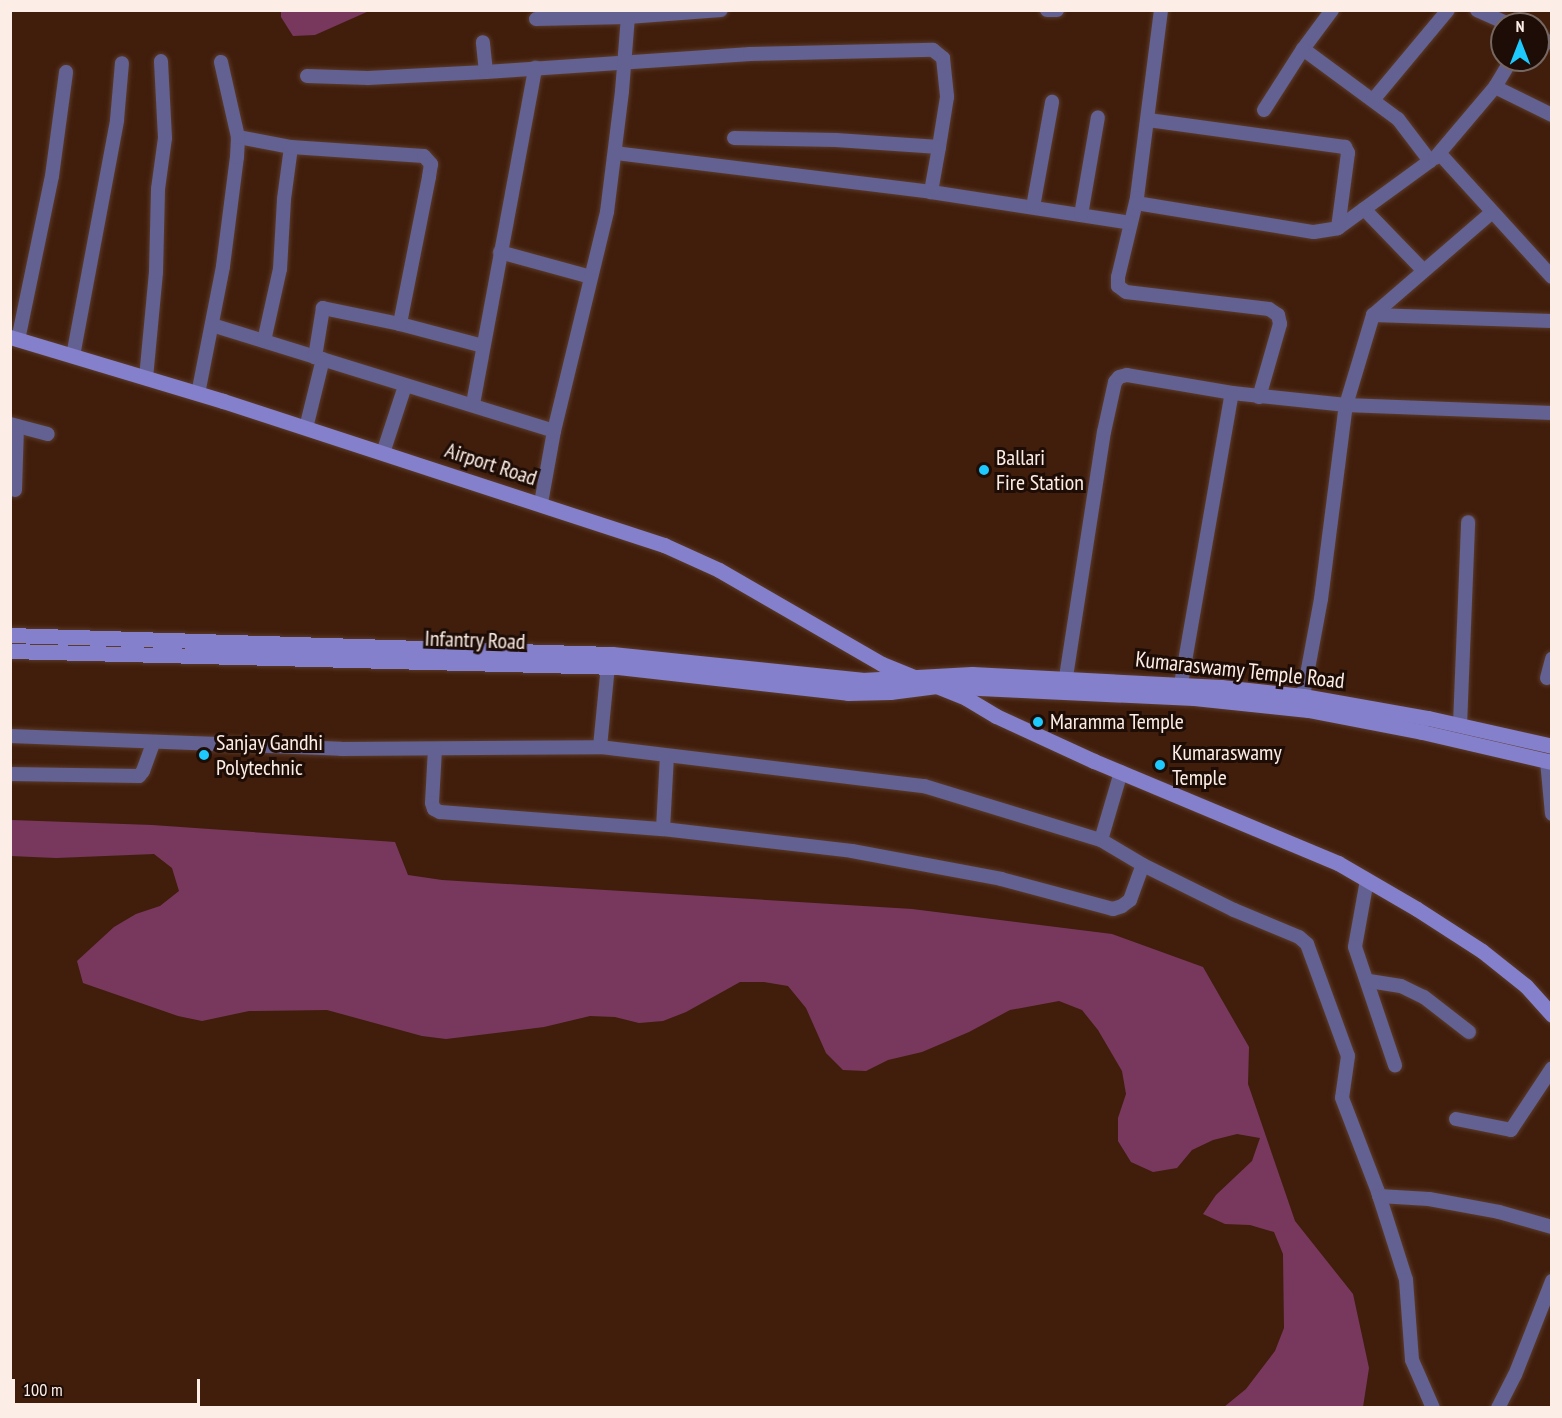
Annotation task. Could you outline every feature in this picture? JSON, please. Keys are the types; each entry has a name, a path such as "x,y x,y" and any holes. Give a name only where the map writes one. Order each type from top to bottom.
{"street":[{"path":"536,19 628,17 721,10"},
{"path":"1047,10 1057,10"},
{"path":"1161,10 1136,203 1118,277 1118,286 1126,292 1269,309 1278,315 1280,324 1259,397"},
{"path":"1264,110 1302,49 1332,10"},
{"path":"1373,100 1448,10"},
{"path":"541,504 554,430 607,213 628,17"},
{"path":"483,42 486,72"},
{"path":"1302,49 1398,119 1551,277"},
{"path":"307,76 368,78 624,64 750,54 933,51 943,58 947,97 931,192"},
{"path":"146,378 156,272 158,189 165,138 161,61"},
{"path":"198,394 223,266 238,138 221,62"},
{"path":"73,356 113,142 122,63"},
{"path":"473,404 535,68"},
{"path":"14,339 48,198 66,72"},
{"path":"1136,203 1314,232 1338,228 1435,157 1495,87 1504,72"},
{"path":"1495,87 1551,115"},
{"path":"1033,207 1052,102"},
{"path":"1081,214 1098,117"},
{"path":"1148,120 1345,147 1348,153 1338,228"},
{"path":"238,138 291,147 424,156 431,164 400,324"},
{"path":"734,138 836,140 939,147"},
{"path":"264,341 280,269 284,199 291,147"},
{"path":"615,153 931,192 1131,223"},
{"path":"1364,209 1424,271"},
{"path":"1302,696 1321,599 1346,405 1373,315 1491,213"},
{"path":"500,252 591,277"},
{"path":"306,428 319,358 323,308 400,324 483,346"},
{"path":"1373,315 1551,321"},
{"path":"212,325 554,430"},
{"name":"Airport Road","path":"14,339 306,428 664,545 719,570 882,664 937,686"},
{"path":"1066,677 1104,432 1115,382 1119,377 1127,375 1259,397 1346,405 1551,413"},
{"path":"382,453 405,386"},
{"path":"1181,684 1232,393"},
{"path":"15,490 14,425 48,434"},
{"path":"1460,725 1468,522"},
{"name":"Infantry Road","path":"10,635 612,654 837,679 917,677"},
{"name":"Infantry Road","path":"10,651 608,666 848,693 890,692 937,686"},
{"path":"1547,678 1551,659"},
{"path":"600,747 608,666"},
{"name":"Kumaraswamy Temple Road","path":"917,677 972,674 1066,677 1181,684 1302,696 1460,725 1550,756"},
{"path":"937,686 1121,772 1338,864 1482,951 1526,986 1551,1015"},
{"name":"Kumaraswamy Temple Road","path":"937,686 1194,698 1308,710 1550,756"},
{"path":"10,736 153,743 435,749 600,747 924,786 1101,840 1143,865 1234,910 1299,937 1307,944 1348,1056 1342,1098 1379,1196 1407,1280 1412,1360 1433,1407"},
{"path":"10,774 139,776 153,743"},
{"path":"435,749 432,803 434,809 440,812 663,829 852,851 1001,879 1113,909 1130,900 1143,865"},
{"path":"663,829 667,756"},
{"path":"1550,756 1551,814"},
{"path":"1101,840 1121,772"},
{"path":"1367,880 1355,947 1369,981 1395,1065"},
{"path":"1369,981 1401,986 1424,997 1469,1032"},
{"path":"1456,1119 1511,1130 1551,1068"},
{"path":"1379,1196 1429,1199 1499,1212 1551,1227"},
{"path":"1498,1407 1515,1375 1551,1281"}],"shaded area":[{"path":"281,10 369,11 315,35 293,36 281,17"},
{"path":"11,820 152,825 395,842 408,875 442,880 912,909 1112,934 1203,967 1249,1047 1248,1084 1295,1221 1353,1294 1369,1368 1363,1407 1224,1407 1246,1389 1275,1351 1284,1328 1283,1254 1274,1232 1250,1225 1225,1224 1203,1214 1216,1195 1252,1161 1260,1138 1237,1134 1213,1140 1192,1150 1177,1168 1153,1172 1131,1162 1118,1141 1118,1118 1126,1094 1122,1071 1098,1030 1082,1010 1059,1001 1010,1010 969,1032 922,1052 888,1060 866,1071 843,1070 826,1053 806,1008 788,986 764,982 740,982 686,1012 663,1021 639,1023 615,1017 590,1016 544,1027 446,1039 422,1036 327,1010 249,1011 202,1021 178,1016 83,983 77,961 114,927 136,914 160,906 179,891 172,868 154,854 56,858 11,856"}],"place":[{"name":"Ballari Fire Station","path":"984,470"},
{"name":"Maramma Temple","path":"1038,722"},
{"name":"Sanjay Gandhi Polytechnic","path":"204,755"},
{"name":"Kumaraswamy Temple","path":"1160,765"}]}
